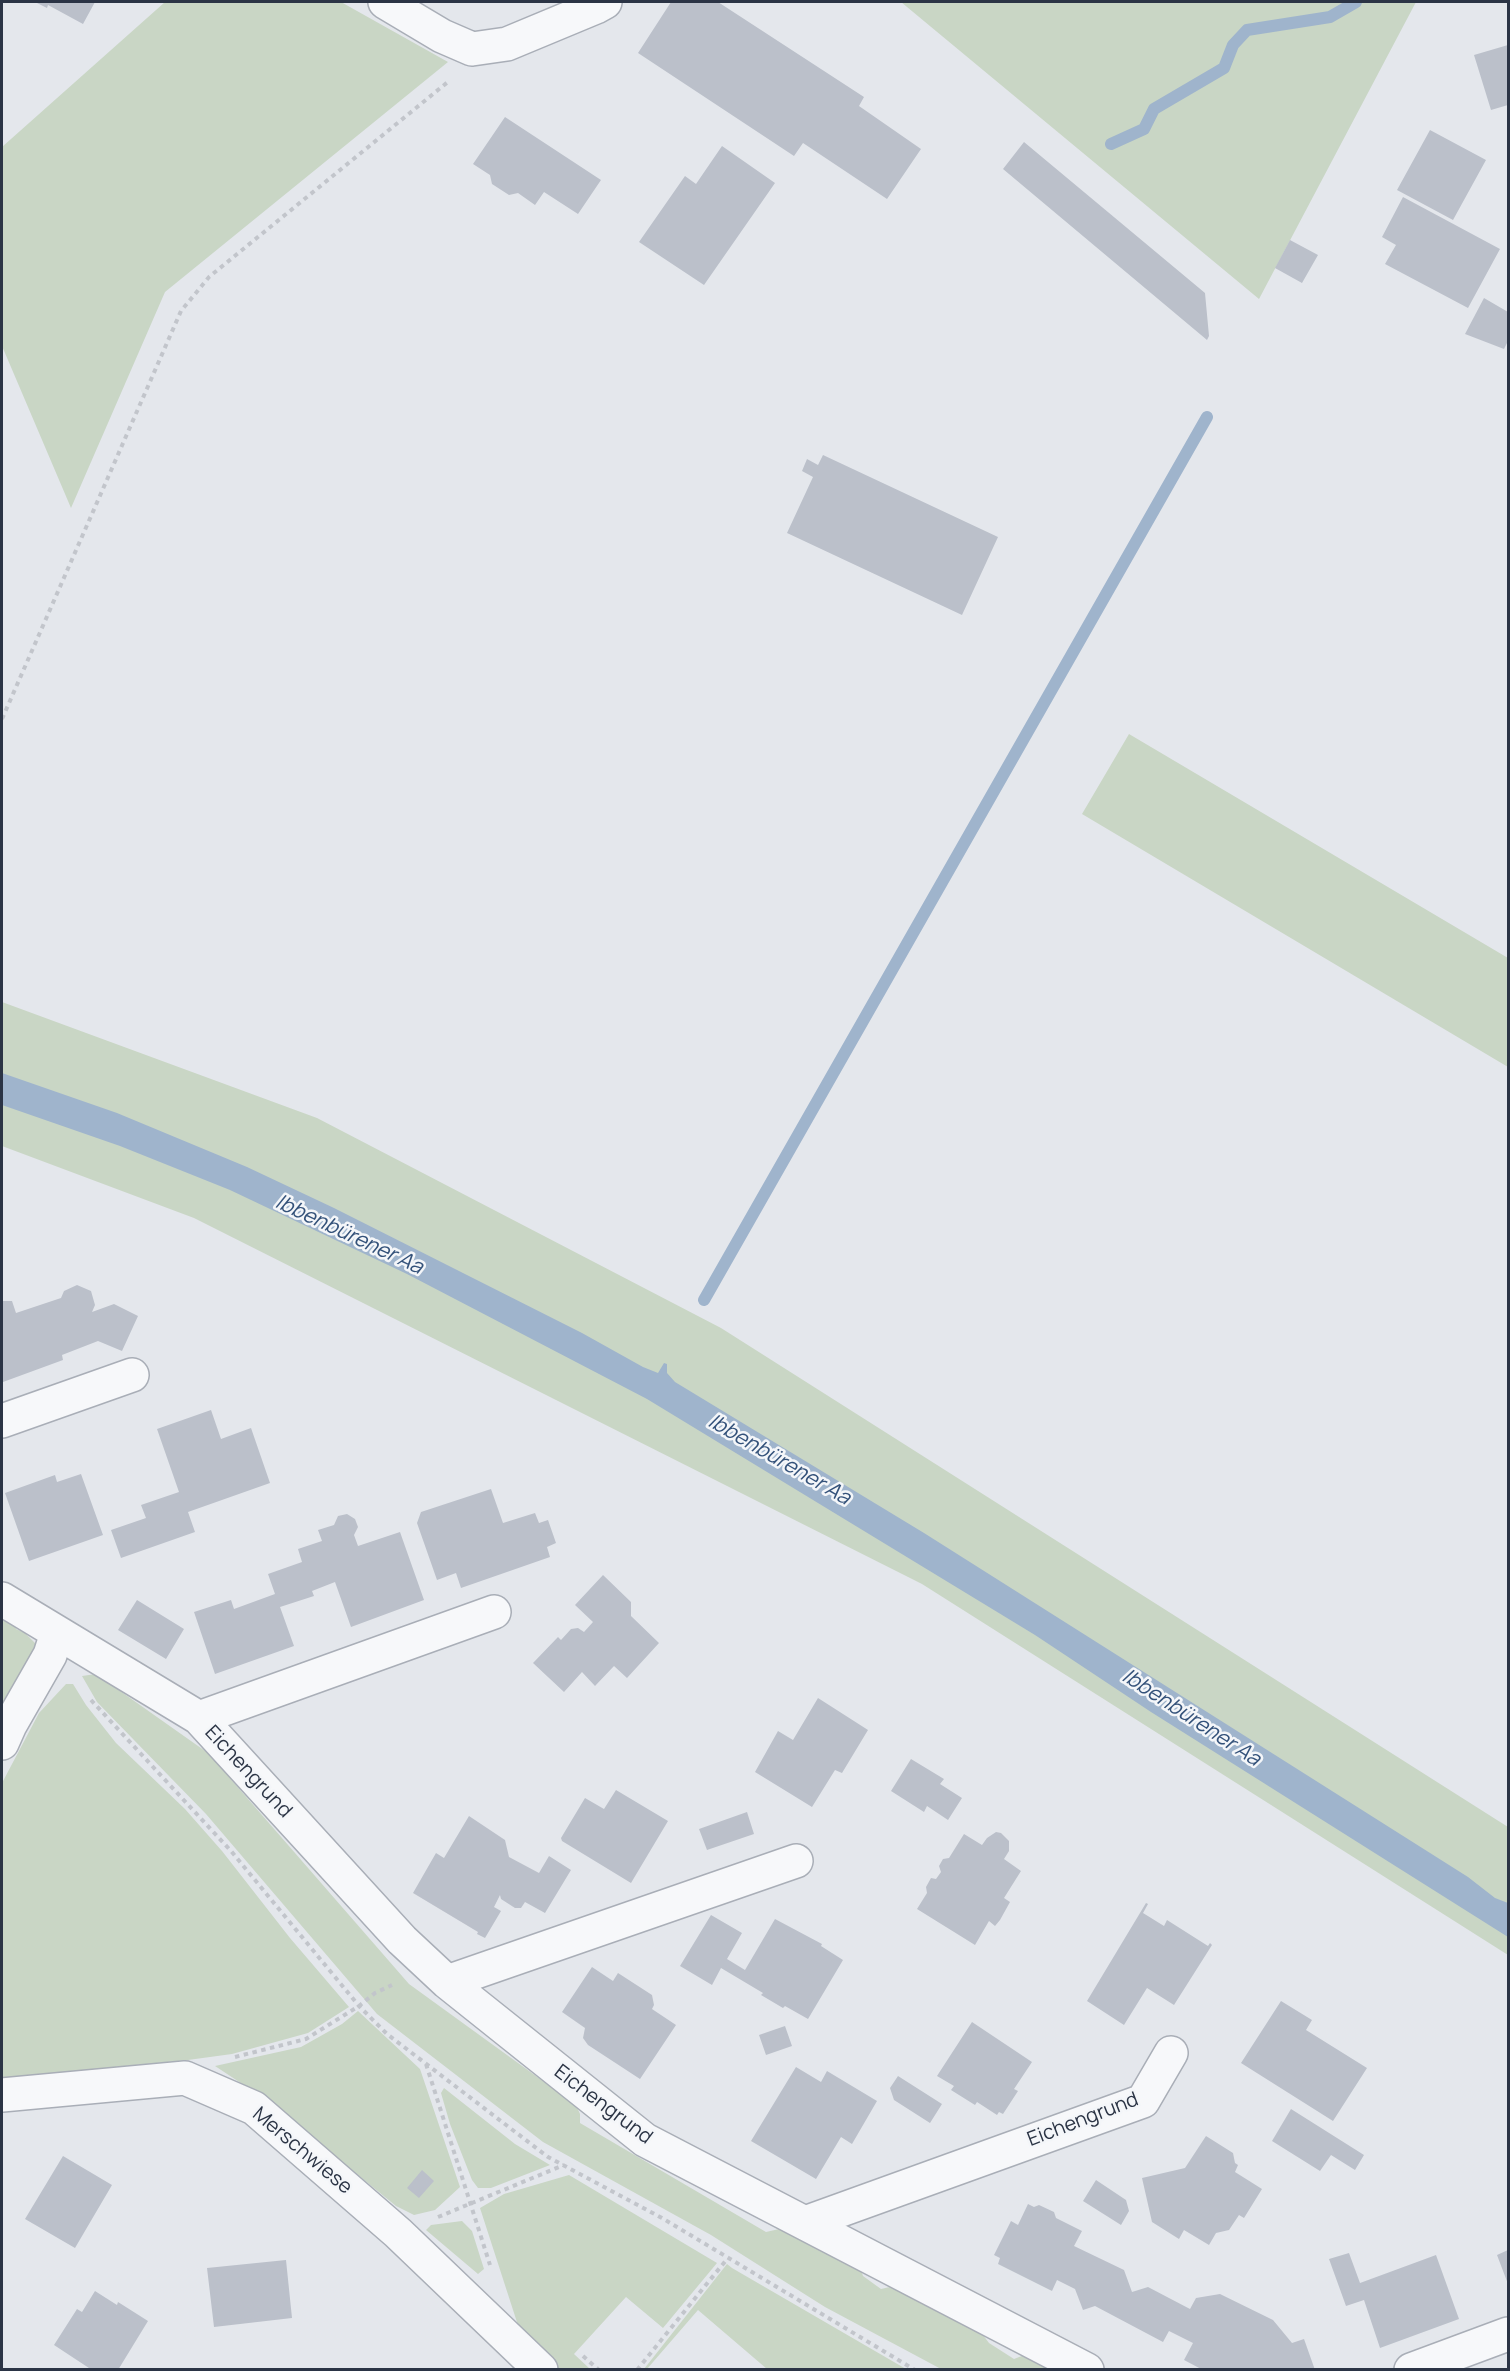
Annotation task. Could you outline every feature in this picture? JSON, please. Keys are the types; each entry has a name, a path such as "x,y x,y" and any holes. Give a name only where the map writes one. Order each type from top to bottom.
{"street":[{"path":"385,2 442,36 472,49 507,44 605,2"},
{"path":"2,1421 132,1375"},
{"name":"Eichengrund","path":"2,1599 199,1718 402,1940 447,1982 645,2140 1087,2370"},
{"name":"Eichengrund","path":"199,1718 494,1612"},
{"path":"2,1743 50,1656 57,1633"},
{"path":"447,1982 796,1861"},
{"name":"Eichengrund","path":"805,2223 1143,2101 1171,2053"},
{"name":"Merschwiese","path":"2,2095 185,2078 254,2108 398,2233 542,2370"},
{"path":"1411,2370 1509,2334"}],"path":[{"path":"2,719 181,311 209,277 453,78 472,49"},
{"path":"88,1696 231,1851 359,2006 387,2034 548,2157 662,2218 915,2370"},
{"path":"185,2078 212,2062 306,2039 359,2006 375,1993 406,1980 447,1982"},
{"path":"426,2063 492,2270"},
{"path":"398,2233 564,2165"},
{"path":"637,2370 727,2259"},
{"path":"584,2356 599,2370"}],"green space":[{"path":"165,2 341,2 448,62 165,292 71,508 2,346 2,147"},
{"path":"901,2 1416,2 1259,299"},
{"path":"1129,734 1508,958 1508,1067 1082,814"},
{"path":"2,1002 317,1118 721,1328 1508,1827 1508,1955 922,1584 194,1218 2,1146"},
{"path":"2,1607 13,1616 16,1629 25,1633 35,1643 35,1665 18,1681 2,1705"},
{"path":"96,1674 208,1753 409,1984 576,2105 580,2114 580,2123 766,2232 788,2227 858,2262 863,2276 881,2289 903,2284 964,2310 989,2343 1014,2359 1037,2350 1064,2369 941,2369 825,2307 711,2235 543,2142 377,2014 206,1814 97,1702 82,1676"},
{"path":"66,1684 73,1684 86,1705 116,1743 185,1809 222,1851 290,1938 349,2007 308,2033 232,2054 2,2078 2,1783 39,1713"},
{"path":"358,2011 420,2069 460,2187 435,2210 414,2215 396,2206 262,2097 215,2066 301,2047 342,2024"},
{"path":"444,2088 515,2144 550,2165 491,2188 478,2188 472,2180 450,2124 441,2093"},
{"path":"569,2175 717,2263 663,2328 626,2297 574,2354 590,2369 549,2369 526,2350 480,2208 504,2194"},
{"path":"462,2221 472,2231 484,2269 478,2274 426,2230 431,2225"},
{"path":"727,2264 906,2369 767,2369 698,2310 647,2369 644,2369"}],"water":[{"name":"Ibbenbürener Aa","path":"2,1073 117,1113 247,1167 334,1208 582,1333 643,1367 658,1373 664,1363 667,1364 667,1373 675,1382 924,1533 1468,1877 1495,1898 1508,1903 1508,1937 1151,1712 1035,1635 647,1399 407,1274 230,1190 120,1146 2,1105"}],"building":[{"path":"35,2 95,2 83,24 48,5 47,8"},
{"path":"671,2 718,2 864,97 859,106 921,149 887,199 803,143 794,156 638,53"},
{"path":"1508,45 1508,105 1491,110 1474,55"},
{"path":"505,117 601,180 578,214 544,192 535,205 518,193 509,195 492,184 490,175 473,164"},
{"path":"1430,130 1486,160 1453,220 1397,190"},
{"path":"1024,142 1205,293 1209,336 1207,340 1003,169"},
{"path":"722,146 775,183 704,285 639,242 685,176 696,184"},
{"path":"1403,197 1500,249 1468,308 1385,264 1396,245 1382,237"},
{"path":"1290,240 1318,255 1302,283 1275,268"},
{"path":"1484,298 1508,312 1508,341 1504,349 1465,334"},
{"path":"823,455 998,537 962,615 787,533 813,477 802,471 807,459 818,465"},
{"path":"77,1285 91,1291 95,1305 92,1312 114,1304 138,1316 122,1351 98,1341 62,1355 63,1360 3,1382 2,1301 12,1301 16,1313 61,1298 64,1291"},
{"path":"211,1410 221,1439 251,1428 270,1483 188,1512 195,1532 121,1558 111,1530 146,1518 141,1505 179,1492 157,1429"},
{"path":"81,1474 103,1535 29,1561 5,1493 55,1475 57,1482"},
{"path":"491,1489 503,1523 535,1513 539,1523 548,1520 556,1543 547,1547 550,1557 461,1588 456,1573 437,1580 417,1523 421,1512"},
{"path":"347,1514 355,1519 358,1527 354,1535 358,1546 400,1532 424,1600 351,1627 335,1582 312,1591 314,1596 280,1607 294,1646 215,1674 194,1612 231,1600 234,1609 275,1594 268,1574 302,1562 298,1549 322,1541 318,1530 334,1525 338,1516"},
{"path":"603,1575 631,1602 631,1616 659,1643 627,1678 614,1666 595,1686 582,1672 564,1692 533,1663 558,1637 561,1640 571,1629 578,1628 584,1632 593,1622 575,1605"},
{"path":"137,1600 184,1629 166,1659 118,1630"},
{"path":"818,1698 868,1730 842,1773 835,1770 812,1807 755,1772 778,1731 793,1740"},
{"path":"911,1759 944,1779 940,1784 962,1798 948,1820 927,1806 924,1812 891,1791"},
{"path":"616,1790 668,1821 631,1883 562,1841 561,1838 585,1798 604,1809"},
{"path":"747,1812 754,1834 707,1850 699,1829"},
{"path":"469,1816 505,1840 509,1857 539,1873 549,1856 571,1870 545,1913 525,1902 521,1908 515,1908 501,1899 500,1895 494,1907 501,1911 485,1938 413,1893 436,1853 444,1858"},
{"path":"996,1832 1001,1833 1009,1841 1009,1851 1004,1859 1021,1871 1004,1898 1010,1902 1000,1920 995,1926 989,1921 975,1945 917,1909 927,1893 926,1887 931,1878 936,1879 941,1872 939,1866 943,1859 949,1858 964,1834 982,1845"},
{"path":"1146,1903 1148,1904 1143,1913 1164,1926 1167,1920 1208,1946 1210,1943 1212,1945 1174,2005 1147,1988 1124,2025 1087,2001"},
{"path":"711,1915 742,1933 727,1959 745,1970 775,1919 822,1944 821,1946 843,1960 808,2019 785,2006 783,2008 721,1968 712,1985 680,1966"},
{"path":"592,1967 613,1981 618,1973 652,1995 654,2005 652,2009 676,2025 640,2079 588,2045 583,2038 585,2028 562,2012"},
{"path":"1281,2001 1312,2020 1306,2030 1367,2068 1333,2121 1241,2063"},
{"path":"972,2022 1032,2062 1014,2089 1018,2091 1003,2114 999,2112 997,2115 977,2102 975,2105 951,2090 954,2086 937,2076"},
{"path":"785,2026 792,2046 766,2055 759,2035"},
{"path":"796,2067 821,2082 827,2071 877,2101 852,2144 841,2137 816,2179 751,2141"},
{"path":"898,2076 942,2104 930,2123 894,2100 890,2088"},
{"path":"1291,2109 1364,2155 1355,2170 1331,2155 1320,2171 1272,2141"},
{"path":"1206,2136 1233,2153 1235,2163 1238,2165 1235,2172 1262,2189 1244,2218 1239,2215 1229,2230 1216,2233 1209,2245 1184,2230 1179,2239 1152,2222 1142,2178 1185,2168"},
{"path":"63,2156 112,2185 75,2248 25,2219"},
{"path":"422,2170 434,2181 419,2198 407,2188"},
{"path":"1096,2180 1126,2200 1129,2211 1121,2225 1083,2201"},
{"path":"1028,2204 1034,2207 1039,2205 1054,2212 1056,2218 1082,2231 1074,2246 1124,2270 1132,2292 1148,2287 1190,2309 1196,2298 1220,2294 1273,2320 1292,2343 1304,2339 1315,2370 1203,2370 1184,2360 1193,2343 1169,2331 1163,2342 1095,2306 1083,2310 1075,2289 1057,2280 1052,2291 998,2264 1000,2258 994,2255 1011,2221 1018,2225"},
{"path":"1508,2250 1508,2284 1497,2255"},
{"path":"1349,2253 1360,2283 1436,2255 1459,2319 1380,2348 1364,2300 1346,2306 1329,2259"},
{"path":"286,2260 292,2318 214,2327 207,2268"},
{"path":"95,2291 148,2321 118,2370 92,2370 54,2345 77,2309 82,2312"}],"waterway":[{"path":"1111,144 1144,129 1154,109 1224,68 1233,45 1247,30 1330,17 1356,2"},
{"path":"704,1300 1207,417"}]}
